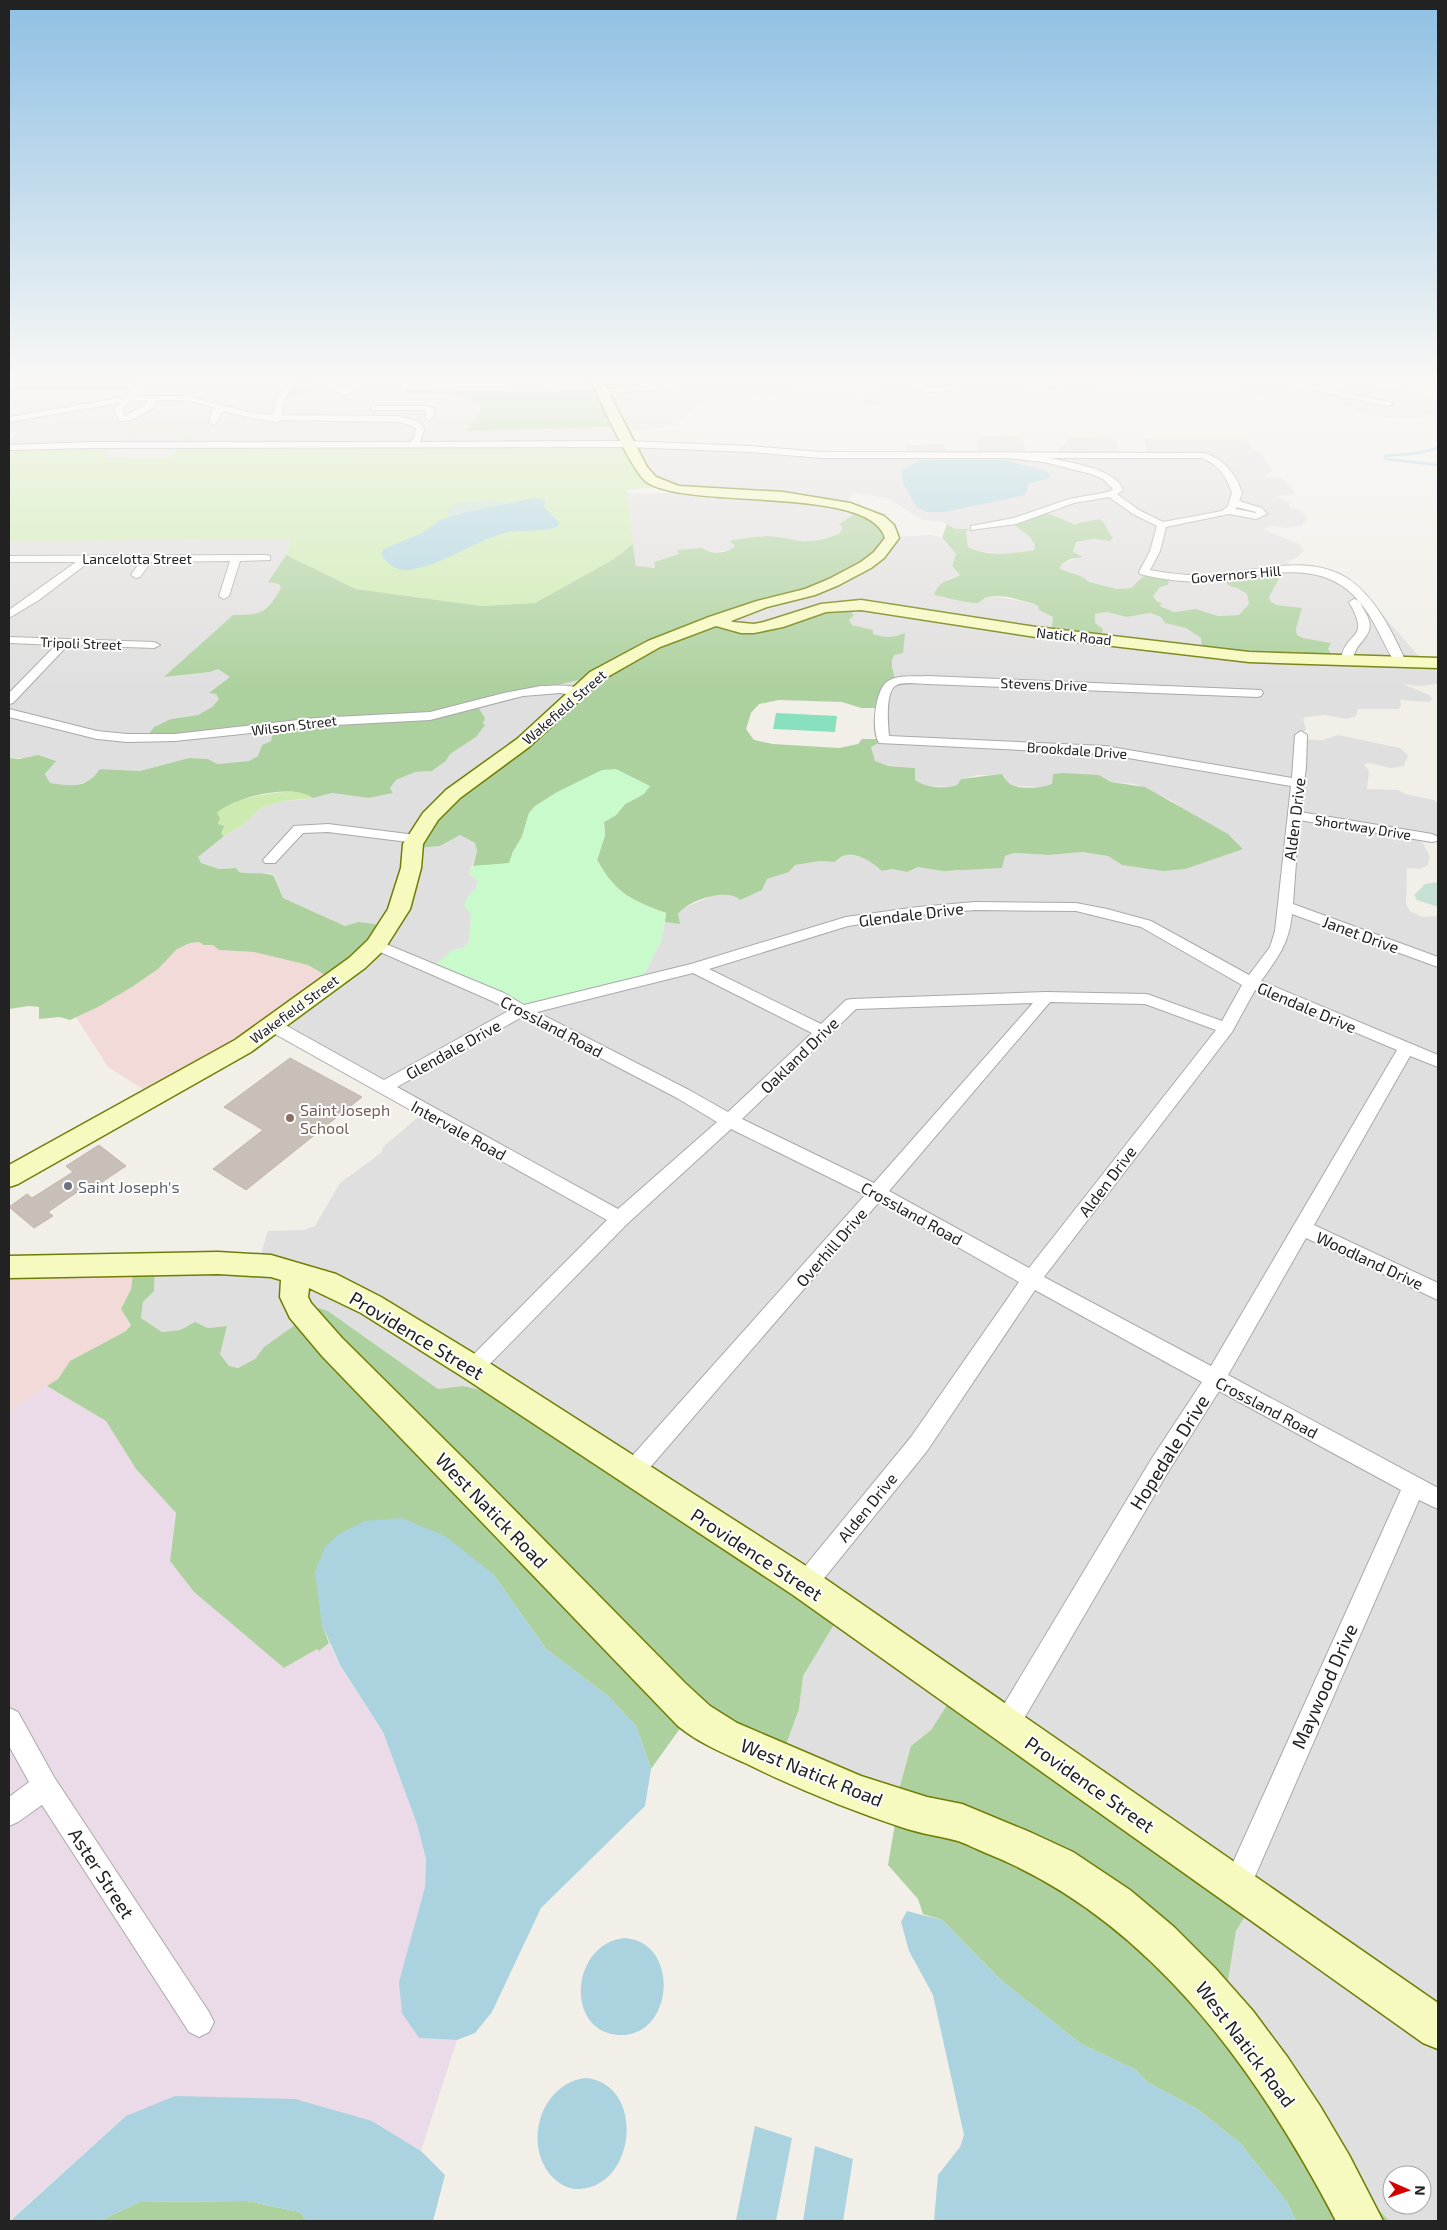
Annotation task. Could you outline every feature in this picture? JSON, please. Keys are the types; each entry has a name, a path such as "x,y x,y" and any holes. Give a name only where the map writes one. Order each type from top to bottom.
{"street":[{"name":"Wakefield Street","path":"9,1177 243,1046 357,963 376,945 390,924 401,902 411,868 416,839 430,817 453,794 511,753 596,676 624,658 654,644 762,604 810,592 849,574 879,555 892,536 889,528 879,518 828,502 783,496 700,493 669,488 656,481"},
{"path":"974,528 1016,521 1072,501 1111,494 1118,490 1117,486 1110,481"},
{"path":"1111,494 1136,512 1162,525 1231,507 1236,489 1231,481"},
{"name":"Governors Hill","path":"1162,525 1158,534 1155,552 1144,572 1193,579 1275,569 1320,574 1340,579 1355,591 1383,629 1400,662"},
{"path":"9,615 87,558"},
{"path":"136,575 148,558"},
{"path":"224,596 236,558"},
{"name":"Lancelotta Street","path":"9,559 266,558"},
{"name":"Governors Hill","path":"1320,574 1341,586 1358,607 1365,621 1364,633 1349,649 1347,660"},
{"name":"Natick Road","path":"715,620 740,629 758,629 782,624 816,610 837,605 861,605 1036,632 1249,657 1438,663"},
{"name":"Tripoli Street","path":"9,640 154,645"},
{"path":"9,700 65,642"},
{"name":"Stevens Drive","path":"883,740 882,706 887,689 893,681 898,680 1257,693"},
{"name":"Wilson Street","path":"9,713 60,728 107,736 163,739 314,722 416,717 532,692 559,689 579,692"},
{"name":"Alden Drive","path":"805,1584 919,1444 1033,1280 1121,1162 1226,1028 1252,983 1277,948 1282,931 1302,735"},
{"name":"Brookdale Drive","path":"883,740 1105,750 1298,783"},
{"name":"Shortway Drive","path":"1293,815 1432,838"},
{"path":"270,860 299,830 328,828 416,839"},
{"name":"Glendale Drive","path":"382,1088 522,1010 695,968 832,925 875,916 975,906 1076,908 1102,912 1146,924 1252,983 1438,1061"},
{"name":"Janet Drive","path":"1284,906 1438,962"},
{"name":"Crossland Road","path":"376,945 498,997 558,1031 683,1094 730,1121 878,1194 1215,1380 1438,1499"},
{"path":"695,968 823,1032"},
{"name":"Oakland Drive","path":"473,1368 620,1219 730,1121 852,1004 1046,996 1147,999 1226,1028"},
{"name":"Overhill Drive","path":"632,1472 878,1194 940,1119 999,1054 1046,996"},
{"name":"Intervale Road","path":"272,1025 620,1219"},
{"name":"Hopedale Drive","path":"1006,1725 1160,1465 1215,1380 1302,1228 1356,1139 1406,1049"},
{"name":"Woodland Drive","path":"1302,1228 1438,1292"},
{"name":"Providence Street","path":"9,1268 218,1263 271,1266 326,1282 371,1305 473,1368 805,1584 1438,2028"},
{"name":"West Natick Road","path":"296,1272 294,1297 300,1310 332,1346 672,1696 696,1718 724,1736 739,1741 807,1773 872,1798 930,1816 959,1822 1014,1844 1067,1870 1091,1886 1157,1940 1224,2008 1273,2074 1360,2221"},
{"name":"Maywood Drive","path":"1236,1886 1414,1486"},
{"name":"Aster Street","path":"9,1721 45,1786 199,2022"},
{"path":"9,1813 45,1786"}],"shaded area":[{"path":"659,481 1284,481 1295,492 1293,495 1275,496 1290,503 1289,508 1300,510 1307,518 1302,525 1287,528 1272,526 1263,529 1299,544 1304,550 1298,557 1287,562 1291,566 1346,578 1356,585 1425,663 1433,664 1438,675 1438,684 1419,686 1403,684 1429,695 1433,699 1429,702 1400,700 1401,705 1399,709 1358,709 1356,716 1347,719 1325,715 1305,717 1303,719 1306,729 1300,739 1322,740 1338,735 1400,748 1408,755 1404,766 1391,768 1370,763 1364,764 1369,771 1367,789 1398,790 1405,794 1434,800 1438,804 1438,835 1426,836 1421,840 1430,856 1428,865 1420,869 1407,868 1406,904 1410,911 1422,917 1438,916 1438,2221 1389,2221 1384,2215 1432,2215 1432,2165 1382,2165 1382,2213 1345,2173 1227,1988 1236,1931 1253,1903 956,1691 931,1730 911,1746 895,1804 780,1761 799,1709 803,1676 841,1613 463,1386 438,1389 328,1311 301,1323 264,1347 255,1359 238,1368 229,1366 220,1354 227,1326 208,1328 195,1322 180,1330 162,1332 141,1318 143,1302 154,1291 155,1266 257,1266 268,1231 304,1230 315,1226 340,1183 381,1153 383,1147 423,1113 276,1028 358,922 345,926 283,898 275,876 269,873 249,875 239,872 236,868 219,869 201,863 198,857 215,841 241,826 261,808 283,801 307,799 332,793 369,798 393,793 390,788 396,780 415,772 432,771 446,761 450,754 476,737 483,723 478,706 521,693 588,678 440,846 460,835 475,843 477,851 469,874 478,880 476,889 468,896 471,914 469,942 463,948 453,950 645,973 661,941 665,922 678,914 681,909 712,896 727,894 737,897 761,889 767,879 789,872 795,865 820,861 835,862 838,858 847,855 868,858 882,871 892,869 907,872 918,867 957,871 1014,853 1049,855 1082,852 1108,856 1122,865 1156,869 1243,849 1228,834 1192,815 1172,801 1136,784 1111,782 1099,775 1045,787 1013,786 1007,782 1004,776 978,775 961,779 957,785 949,787 921,785 915,780 915,768 881,765 875,762 871,747 883,740 883,708 895,681 891,660 904,634 892,638 881,637 852,625 849,620 777,626 714,624 895,537 931,535 940,537 956,554 952,566 960,575 948,579 934,595 966,600 981,600 993,596 1032,603 1038,606 1039,610 1053,617 1051,633 1095,623 1095,614 1107,612 1127,617 1150,613 1161,617 1165,623 1186,628 1201,638 1202,651 1328,648 1331,643 1303,638 1297,635 1296,629 1301,609 1276,605 1269,601 1269,597 1279,579 1269,572 1225,580 1229,586 1247,594 1249,604 1239,615 1218,616 1196,609 1174,612 1160,606 1162,603 1153,596 1160,587 1117,589 1089,582 1083,577 1060,569 1061,565 1081,556 1073,552 1076,542 1100,539 1108,534 1103,521 1100,519 1084,523 1069,523 1060,519 1014,524 1030,537 1035,545 1034,550 1012,554 975,551 968,547 965,532 967,529 955,529 944,522 923,520 887,498 854,493 846,502 863,509 839,525 843,528 839,534 808,542 786,540 777,537 731,542 735,546 730,550 717,552 706,551 702,548 678,550 679,554 654,562 655,569 636,567 627,493 668,493 673,490 663,486"},
{"path":"490,499 511,504 492,506 449,518 447,514 449,508 454,504"},
{"path":"292,539 286,555 268,582 279,584 281,588 272,604 264,612 254,615 233,615 165,677 210,672 218,669 231,677 210,693 216,694 219,699 212,707 198,715 171,719 154,727 273,729 271,741 262,745 258,756 249,761 217,764 208,759 189,758 140,771 100,769 93,780 71,786 50,783 45,775 55,761 32,756 9,758 9,541"},
{"path":"1438,882 1438,907 1417,900 1414,895 1425,884"},
{"path":"199,942 204,945 213,945 219,950 254,952 308,965 332,979 154,1096 108,1067 76,1017 98,1007 132,987 158,969 177,949 190,943"},
{"path":"134,1265 131,1289 121,1309 131,1324 126,1331 70,1361 58,1379 9,1412 9,1268"},
{"path":"47,1386 106,1421 136,1469 176,1513 170,1561 194,1592 284,1668 317,1649 319,1651 329,1643 340,1666 383,1732 417,1824 426,1859 419,2038 457,2040 421,2151 372,2121 126,2116 9,2221 9,1412"}],"green space":[{"path":"9,481 649,481 657,487 627,490 633,544 614,559 535,603 481,606 356,589 286,555 291,539 9,541"},
{"path":"863,509 887,522 885,556 860,574 841,583 713,622 735,629 847,607 854,615 849,620 852,625 873,630 873,634 881,636 893,637 905,633 903,653 894,655 892,659 894,679 891,692 883,708 861,708 842,702 779,700 759,704 751,713 746,729 754,740 773,744 839,748 858,744 862,739 883,739 871,747 875,761 888,766 915,768 915,780 925,785 936,787 957,785 961,779 1002,774 1010,784 1025,788 1043,787 1052,784 1053,774 1099,775 1111,782 1145,787 1228,834 1243,849 1185,869 1163,871 1122,865 1108,856 1082,852 1049,855 1014,853 1005,856 1002,868 943,871 918,867 907,872 892,869 882,871 859,856 846,855 840,857 835,862 820,861 795,865 789,872 767,879 762,890 740,900 734,896 717,895 698,900 678,914 680,924 665,922 666,913 643,904 618,888 604,872 597,860 605,835 604,822 616,815 625,804 644,794 529,813 522,837 513,852 509,864 473,866 477,851 475,843 460,835 440,846 416,848 424,828 588,678 521,693 478,707 485,718 483,723 485,725 476,737 450,754 446,761 432,771 415,772 396,780 390,788 393,793 369,798 332,793 313,798 304,794 278,792 250,797 225,807 217,813 220,818 218,824 224,826 221,834 224,836 198,857 201,863 219,869 236,868 239,872 274,876 283,898 345,926 358,922 390,926 332,979 308,965 254,952 219,950 213,945 204,945 199,942 190,943 177,949 158,969 132,987 98,1007 70,1020 60,1017 39,1019 39,1007 29,1006 9,1009 9,758 19,759 38,755 56,761 45,774 50,783 78,785 90,780 100,769 140,771 189,758 208,759 217,764 249,761 258,756 262,745 271,741 273,729 146,738 154,727 171,719 198,715 212,707 219,699 216,694 209,693 230,677 218,669 210,672 164,677 233,615 257,613 267,608 281,588 279,584 268,582 286,555 356,589 481,606 535,603 614,559 633,544 636,566 655,568 654,562 679,554 677,550 702,548 714,553 723,552 735,546 730,541 741,539 772,536 804,541 824,539 839,534 843,528 839,524"},
{"path":"1047,513 1074,524 1100,519 1113,537 1110,541 1095,539 1076,542 1073,552 1083,557 1070,559 1061,565 1060,569 1083,577 1089,582 1117,589 1131,588 1145,575 1169,579 1168,585 1160,587 1153,596 1162,603 1160,606 1174,612 1196,609 1218,616 1239,615 1249,604 1247,594 1229,586 1224,580 1269,572 1279,579 1269,597 1270,601 1276,605 1302,608 1296,629 1297,635 1303,638 1331,643 1328,649 1335,660 1202,651 1201,638 1186,628 1165,623 1161,617 1150,613 1127,617 1107,612 1095,614 1095,623 1103,629 1100,639 1051,633 1053,617 1039,610 1038,606 1032,603 997,596 974,603 934,595 942,583 960,575 952,566 956,554 942,538 947,524 955,529 969,529 966,532 968,547 975,550 1001,554 1018,553 1034,550 1035,545 1030,537 1013,524"},
{"path":"776,713 837,716 835,732 773,729"},
{"path":"616,769 650,786 644,794 625,804 616,815 604,822 605,835 597,860 604,872 618,888 643,904 666,913 661,941 645,973 644,980 523,1011 432,967 453,950 463,948 469,942 471,914 464,906 468,896 476,889 478,880 469,874 473,866 509,863 522,837 529,813 535,806 557,792 602,770"},
{"path":"284,792 305,792 313,798 283,801 261,808 241,826 224,836 220,834 217,813 223,808 248,798"},
{"path":"134,1265 155,1266 154,1291 143,1302 141,1318 162,1332 180,1330 195,1322 208,1328 227,1326 220,1354 229,1366 238,1368 255,1359 264,1347 319,1308 328,1311 438,1389 463,1386 518,1399 841,1613 803,1676 799,1709 780,1761 686,1720 651,1769 636,1726 608,1696 546,1649 493,1574 322,1625 329,1643 319,1651 317,1649 284,1668 194,1592 170,1561 176,1513 136,1469 106,1421 47,1386 58,1379 70,1361 126,1331 131,1325 121,1309 131,1289"},
{"path":"956,1691 1253,1903 1236,1931 1227,1987 1345,2173 1389,2221 1296,2221 1287,2202 1240,2143 1197,2109 1147,2082 1136,2070 1081,2044 1002,1981 942,1920 923,1914 918,1899 888,1865 897,1811 895,1804 911,1746 931,1730"},
{"path":"247,2201 300,2212 307,2221 99,2221 140,2202"}],"water":[{"path":"903,481 1038,481 1027,484 1027,492 1022,496 945,512 927,512 916,507"},
{"path":"535,498 545,500 544,507 559,522 558,526 547,529 505,533 434,563 409,570 401,570 393,566 381,554 384,549 422,533 438,521 467,512"},
{"path":"402,1518 445,1536 493,1574 546,1649 608,1696 636,1726 651,1769 645,1806 541,1908 492,2012 475,2033 457,2040 419,2038 402,2013 399,1982 425,1887 426,1859 417,1824 383,1732 340,1665 322,1625 315,1572 325,1547 339,1534 365,1521"},
{"path":"907,1911 942,1920 1002,1981 1081,2044 1136,2070 1147,2082 1197,2109 1240,2143 1287,2202 1296,2221 934,2221 938,2175 960,2147 964,2135 933,1995 909,1951 901,1922"},
{"path":"625,1938 643,1944 656,1956 662,1972 664,1990 659,2007 650,2022 636,2032 618,2035 601,2030 589,2019 582,2004 581,1987 585,1970 594,1955 607,1943"},
{"path":"586,2078 605,2084 618,2097 625,2115 626,2134 623,2154 613,2171 599,2183 575,2189 561,2184 546,2169 540,2155 538,2141 539,2126 543,2112 550,2100 560,2089 572,2082"},
{"path":"175,2096 295,2099 372,2121 421,2151 445,2175 433,2221 307,2221 300,2212 247,2201 140,2202 99,2221 10,2221 126,2116"},
{"path":"755,2126 792,2138 776,2221 736,2220"},
{"path":"815,2146 853,2159 843,2221 803,2221"}],"building":[{"name":"Saint Joseph School","path":"290,1058 362,1097 246,1190 213,1169 263,1130 224,1107"},
{"name":"Saint Joseph's","path":"99,1145 126,1166 93,1188 89,1184 48,1212 53,1216 34,1228 9,1207 27,1194 32,1198 73,1172 66,1166"}],"place":[{"name":"Saint Joseph School","path":"290,1118"},
{"name":"Saint Joseph's","path":"68,1186"}]}
